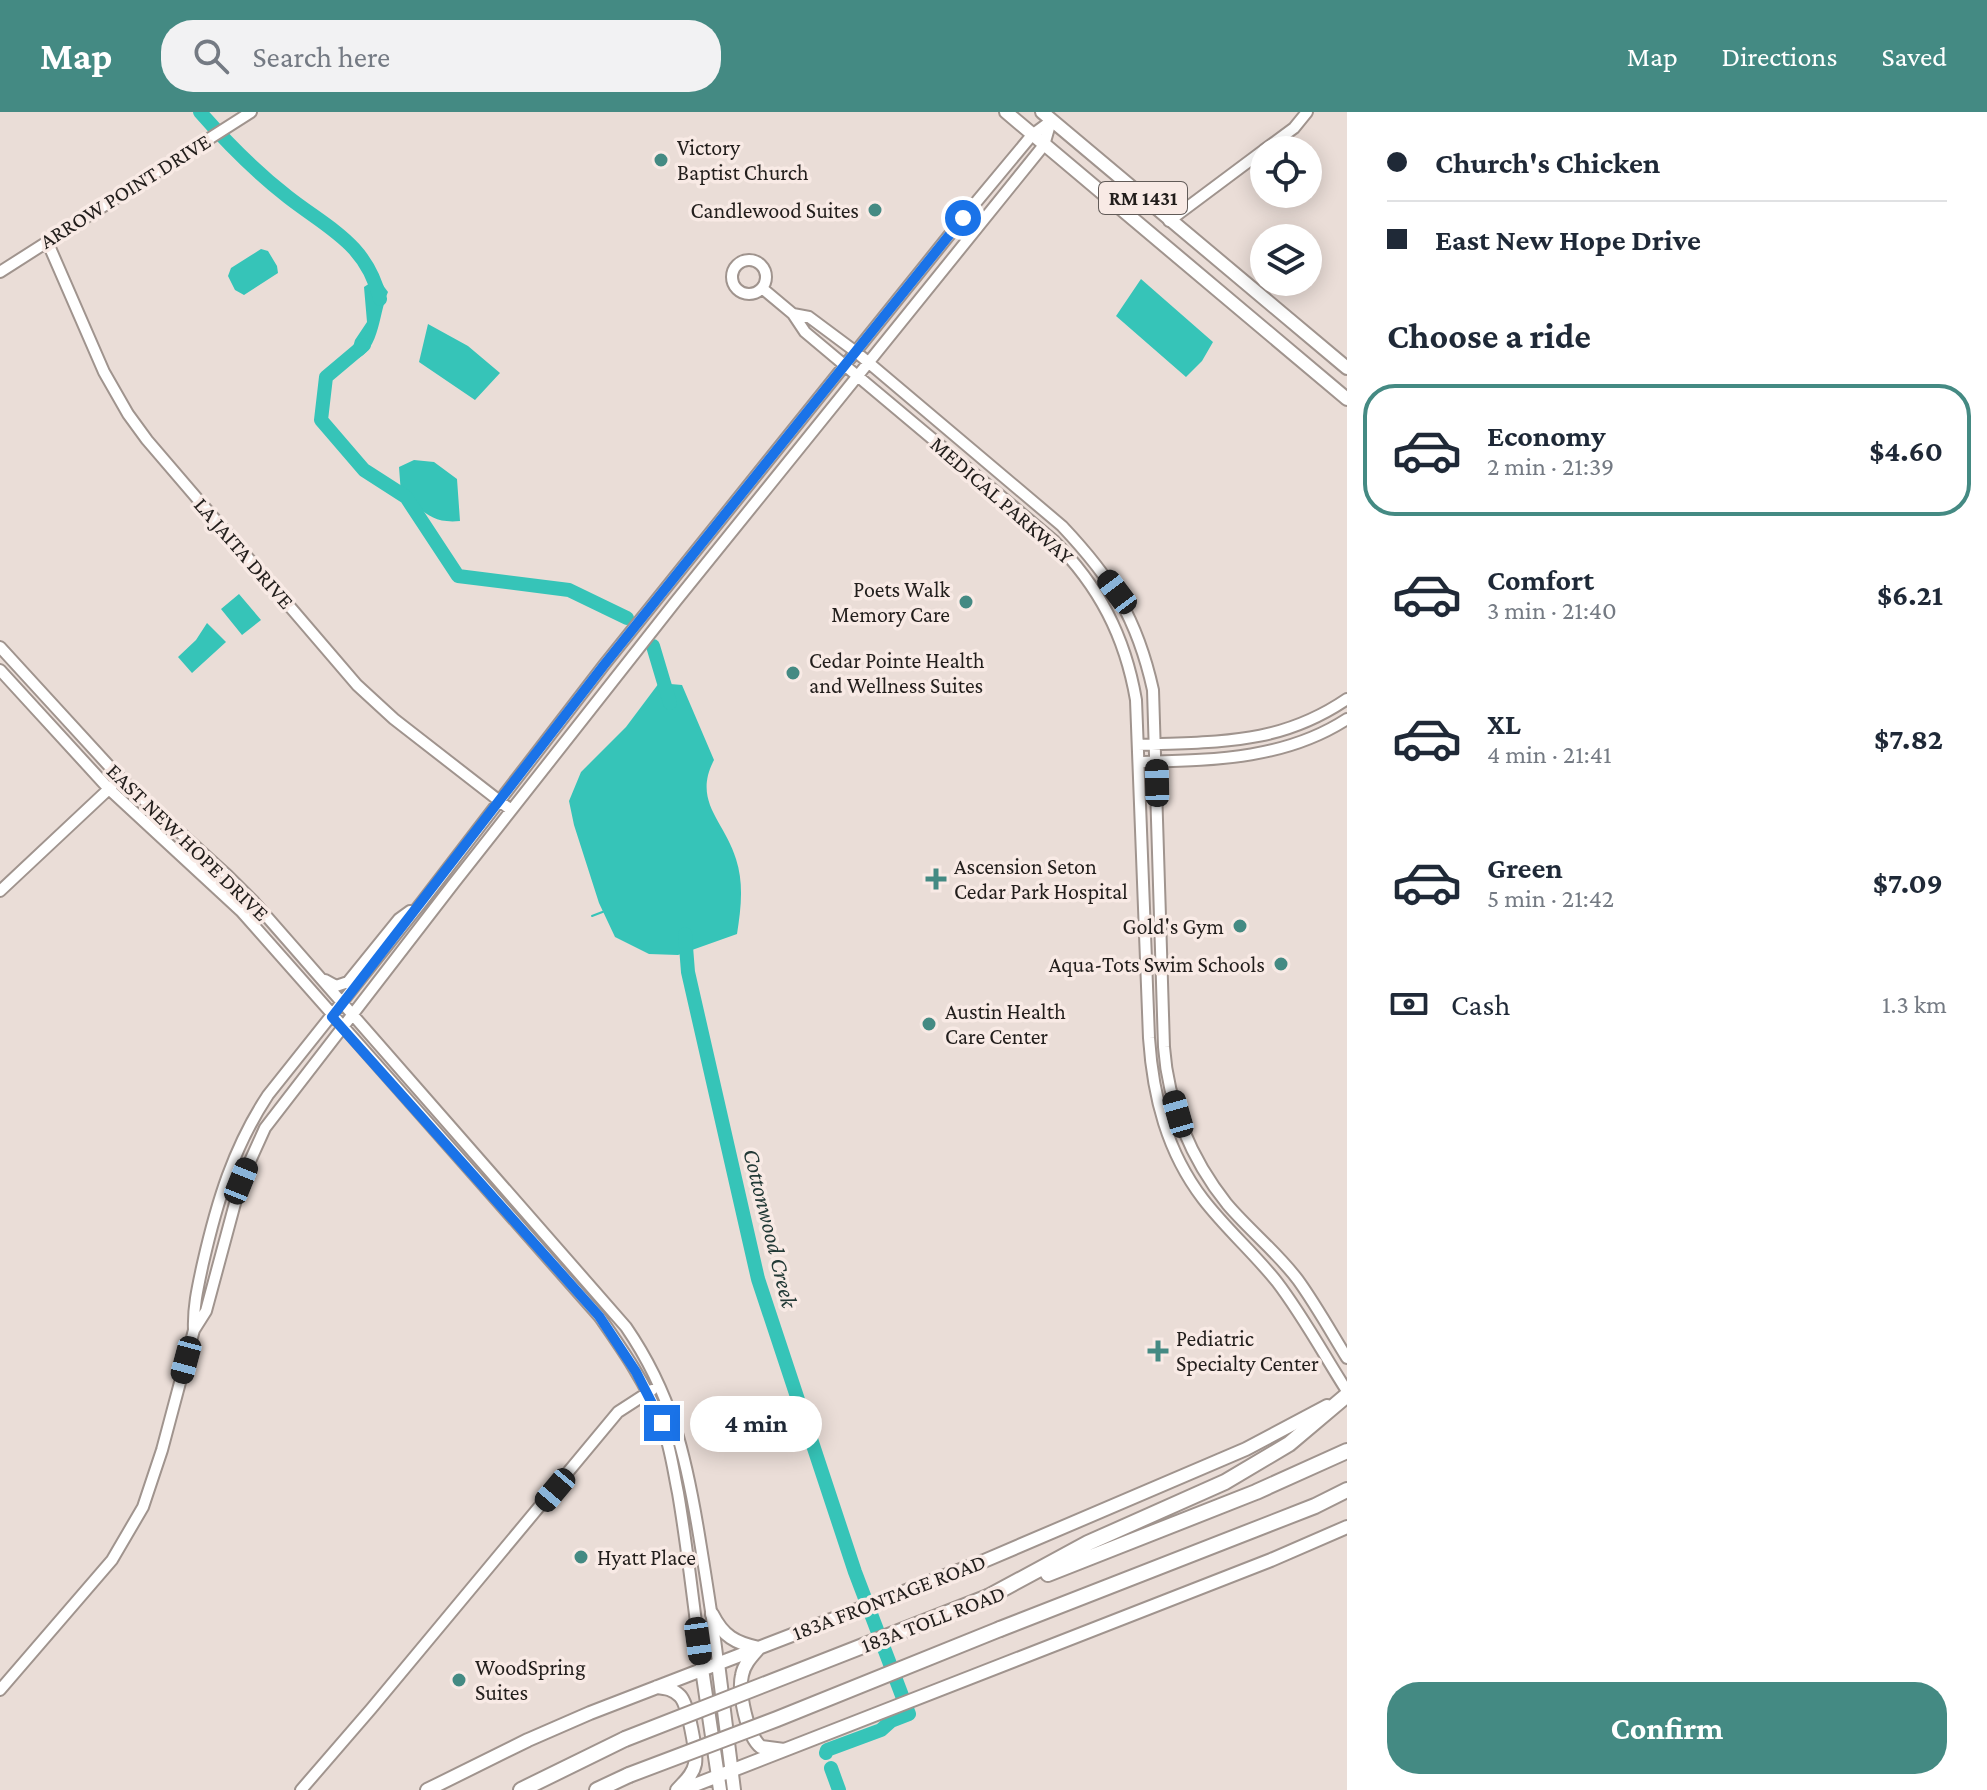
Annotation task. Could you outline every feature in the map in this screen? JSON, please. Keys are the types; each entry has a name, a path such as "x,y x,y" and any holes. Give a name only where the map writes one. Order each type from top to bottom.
{"highway":[{"path":"988,1597 1088,1543 1225,1482 1289,1444 1347,1393"},
{"name":"183A TOLL ROAD","path":"521,1790 625,1739 1256,1492 1347,1451"},
{"name":"183A TOLL ROAD","path":"597,1790 1315,1506 1347,1490"}],"main road":[{"name":"RM 1431","path":"1006,112 1347,399"},
{"name":"RM 1431","path":"1047,116 1347,368"},
{"name":"183A FRONTAGE ROAD","path":"427,1790 528,1740 656,1687 984,1561 1246,1449 1347,1393"},
{"path":"679,1790 723,1780 873,1715 1271,1560 1347,1527"},
{"path":"712,1614 720,1630 733,1641 759,1648 745,1664 742,1674 749,1734 761,1747 787,1750"},
{"name":"EAST NEW HOPE DRIVE","path":"718,1663 723,1780"},
{"name":"EAST NEW HOPE DRIVE","path":"702,1669 723,1780 734,1790"},
{"path":"656,1687 669,1689 685,1702 696,1756 695,1767 679,1790"}],"street":[{"name":"ARROW POINT DRIVE","path":"0,272 251,112"},
{"path":"1283,136 1307,112"},
{"path":"194,1330 193,1310 226,1176 247,1126 268,1095 845,365 1047,116"},
{"path":"0,1690 112,1560 143,1507 162,1450 194,1330 206,1311 241,1181 265,1128 511,810 1044,145 1047,116"},
{"path":"1169,221 1250,160"},
{"name":"LA JAITA DRIVE","path":"47,241 104,372 147,440 357,685 394,719 511,810"},
{"name":"MEDICAL PARKWAY","path":"762,288 793,314 805,332 1026,518 1076,564 1107,608 1122,642 1132,678 1139,762 1151,1069 1159,1111 1176,1155 1189,1178 1215,1214 1284,1291 1347,1393"},
{"name":"MEDICAL PARKWAY","path":"793,314 809,317 856,352 1037,505 1089,555 1125,607 1142,648 1153,690 1166,1067 1178,1114 1199,1163 1227,1204 1297,1278 1347,1358"},
{"path":"1026,518 1037,505"},
{"name":"EAST NEW HOPE DRIVE","path":"0,647 121,779 228,876 626,1327 660,1385 683,1449 718,1663"},
{"name":"EAST NEW HOPE DRIVE","path":"0,670 109,789 241,911 599,1316 648,1393 662,1423 683,1521 702,1669"},
{"path":"1138,745 1217,743 1260,737 1312,719 1347,699"},
{"path":"1139,762 1229,759 1257,754 1313,737 1347,719"},
{"path":"0,891 121,779"},
{"path":"321,979 336,986 348,982 399,919 421,903"},
{"path":"1149,1002 1163,1002"},
{"path":"226,1176 241,1181"},
{"path":"502,1207 518,1202"},
{"path":"1215,1214 1227,1204"},
{"path":"301,1790 573,1470 618,1412 660,1385"}],"water":[{"path":"261,249 268,251 278,273 244,295 235,290 228,276 231,268"},
{"path":"1141,279 1213,342 1202,361 1186,377 1116,316"},
{"path":"370,283 382,284 388,292 367,352 349,361 355,340 367,322 364,287"},
{"path":"428,324 468,346 500,373 475,400 419,362"},
{"path":"414,460 434,462 457,479 460,521 434,518 401,494 399,467"},
{"path":"239,594 261,620 242,635 221,609"},
{"path":"207,623 226,642 192,673 178,657 196,640"},
{"path":"659,683 682,685 714,760 708,775 708,800 731,846 739,868 741,887 737,934 678,955 649,954 615,937 599,903 569,801 581,772 626,727"}],"waterway":[{"name":"Cottonwood Creek","path":"200,112 265,178 356,251 366,264 380,299"},
{"name":"Cottonwood Creek","path":"364,345 326,377 321,420 364,470 406,497 458,576 569,590 627,618"},
{"name":"Cottonwood Creek","path":"653,646 670,703"},
{"path":"592,916 605,911"},
{"name":"Cottonwood Creek","path":"685,934 688,972 758,1279 855,1572 909,1714 891,1721 881,1730 826,1753"},
{"name":"Cottonwood Creek","path":"831,1768 839,1790"}],"place":[{"name":"Victory Baptist Church","path":"661,160"},
{"name":"Candlewood Suites","path":"875,210"},
{"name":"Poets Walk Memory Care","path":"966,602"},
{"name":"Cedar Pointe Health and Wellness Suites","path":"793,673"},
{"name":"Ascension Seton Cedar Park Hospital","path":"936,879"},
{"name":"Gold's Gym","path":"1240,926"},
{"name":"Aqua-Tots Swim Schools","path":"1281,964"},
{"name":"Austin Health Care Center","path":"929,1024"},
{"name":"Pediatric Specialty Center","path":"1158,1351"},
{"name":"Hyatt Place","path":"581,1557"},
{"name":"WoodSpring Suites","path":"459,1680"}],"route":[{"path":"662,1423 636,1372 599,1316 332,1017 604,665 963,218"}]}
